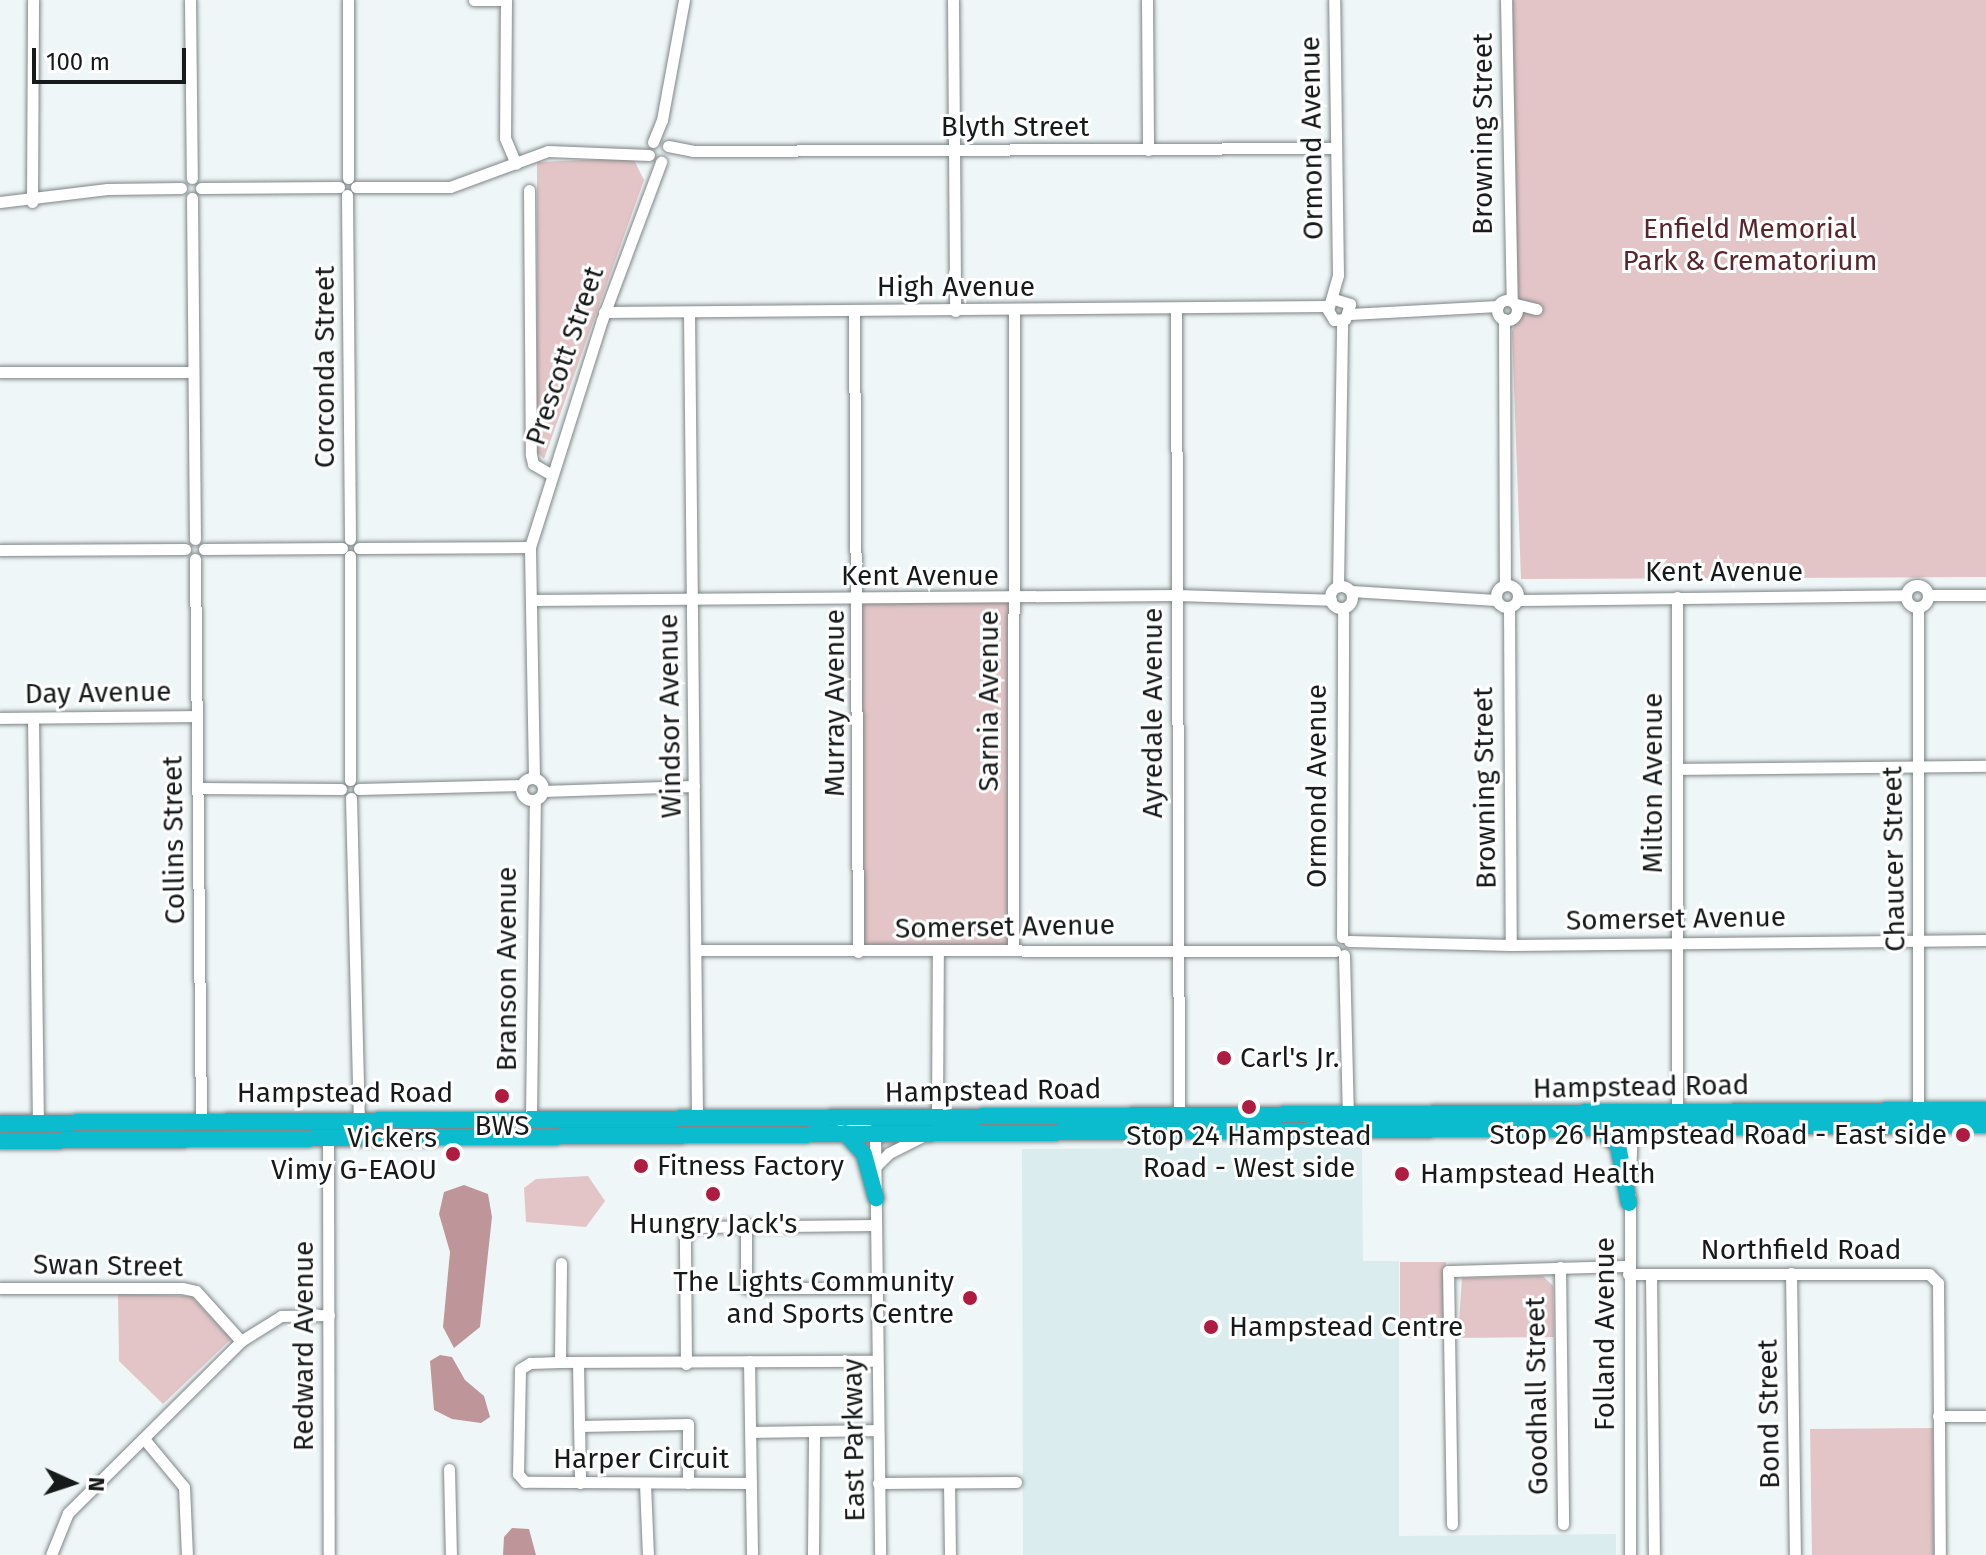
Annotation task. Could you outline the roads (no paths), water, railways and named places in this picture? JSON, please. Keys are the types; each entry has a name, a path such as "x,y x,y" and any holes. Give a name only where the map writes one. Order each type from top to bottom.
{"highway":[{"name":"Hampstead Road","path":"0,1123 531,1118 935,1128 1179,1122 1918,1118 1986,1110"},
{"name":"Hampstead Road","path":"1348,1122 1596,1129 1677,1113 1918,1118 1986,1125"},
{"path":"531,1118 531,1137"},
{"path":"328,1119 328,1137"},
{"path":"359,1119 359,1137"},
{"path":"201,1120 201,1138"},
{"path":"38,1123 38,1141"},
{"name":"Hampstead Road","path":"0,1141 531,1137 842,1126 875,1133 935,1128"},
{"path":"842,1126 864,1154 876,1198"},
{"path":"1596,1129 1618,1145 1629,1203"}],"street":[{"path":"32,202 33,0"},
{"path":"190,0 192,178 201,188 192,198 195,539 204,549"},
{"name":"Corconda Street","path":"348,0 350,789 359,1119"},
{"path":"474,0 506,0 505,138 516,164"},
{"name":"Prescott Street","path":"530,547 550,474 658,152 684,0"},
{"name":"Prescott Street","path":"683,20 691,0"},
{"path":"953,0 955,311"},
{"path":"1147,0 1148,150"},
{"name":"Ormond Avenue","path":"1334,0 1343,946 1348,1122"},
{"name":"Browning Street","path":"1506,0 1511,945"},
{"name":"Blyth Street","path":"201,188 450,187 548,151 954,152 1336,148"},
{"path":"0,202 32,202 107,189 181,188 192,178"},
{"path":"181,188 192,198"},
{"path":"529,190 531,455 533,464 550,474"},
{"name":"High Avenue","path":"604,312 1507,310"},
{"name":"Murray Avenue","path":"854,311 854,582 860,600 858,952"},
{"name":"Sarnia Avenue","path":"1013,948 1014,311"},
{"name":"Ayredale Avenue","path":"1176,311 1179,1122"},
{"name":"Windsor Avenue","path":"689,312 697,1120"},
{"path":"0,372 193,372"},
{"path":"0,550 185,549 195,539"},
{"path":"185,549 195,559 204,549 530,547"},
{"name":"Branson Avenue","path":"530,547 531,1118"},
{"name":"Collins Street","path":"195,559 201,1120"},
{"name":"Kent Avenue","path":"531,600 1013,600 1176,595 1906,595 1916,584 1929,595"},
{"path":"1906,595 1918,607 1929,595 1986,595"},
{"name":"Milton Avenue","path":"1677,597 1677,1113"},
{"name":"Chaucer Street","path":"1918,607 1918,1118"},
{"name":"Day Avenue","path":"0,718 197,716"},
{"path":"33,718 38,1123"},
{"path":"1677,769 1986,766"},
{"path":"197,788 694,786"},
{"name":"Somerset Avenue","path":"696,950 938,953 1013,948 1177,950 1367,944 1986,940"},
{"path":"876,1166 889,1153 935,1128 938,953"},
{"name":"Folland Avenue","path":"1630,1555 1628,1270 1632,1121"},
{"name":"East Parkway","path":"875,1133 880,1555"},
{"name":"Redward Avenue","path":"328,1137 329,1555"},
{"path":"686,1364 685,1237 701,1224 876,1225"},
{"path":"746,1224 746,1288 876,1288"},
{"path":"560,1362 561,1263"},
{"name":"Northfield Road","path":"1452,1524 1448,1271 1560,1267 1628,1270 1651,1275 1929,1274 1938,1283 1940,1555"},
{"name":"Goodhall Street","path":"1560,1267 1563,1524"},
{"name":"Bond Street","path":"1791,1273 1795,1555"},
{"name":"Folland Avenue","path":"1651,1275 1654,1555"},
{"name":"Swan Street","path":"0,1288 182,1288 196,1291 241,1341"},
{"path":"51,1555 68,1513 145,1440 241,1341 281,1316 329,1315"},
{"path":"749,1361 752,1555"},
{"name":"Harper Circuit","path":"751,1483 525,1482 518,1474 520,1369 530,1363 560,1362 877,1361"},
{"path":"578,1363 580,1483"},
{"path":"1938,1416 1986,1416"},
{"path":"579,1426 688,1424 688,1483"},
{"path":"752,1432 877,1430"},
{"path":"813,1555 814,1431"},
{"path":"145,1440 184,1487 187,1555"},
{"path":"449,1469 451,1555"},
{"path":"878,1483 1016,1482"},
{"path":"949,1483 950,1555"},
{"path":"645,1484 648,1555"}],"place":[{"name":"Carl's Jr.","path":"1224,1058"},
{"name":"BWS","path":"502,1096"},
{"name":"Stop 24 Hampstead Road - West side","path":"1249,1107"},
{"name":"Stop 26 Hampstead Road - East side","path":"1963,1135"},
{"name":"Vickers Vimy G-EAOU","path":"453,1154"},
{"name":"Fitness Factory","path":"641,1166"},
{"name":"Hampstead Health","path":"1402,1174"},
{"name":"Hungry Jack's","path":"713,1194"},
{"name":"The Lights Community and Sports Centre","path":"970,1298"},
{"name":"Hampstead Centre","path":"1211,1327"}],"park label":[{"name":"Enfield Memorial Park & Crematorium","path":"1750,245"}]}
